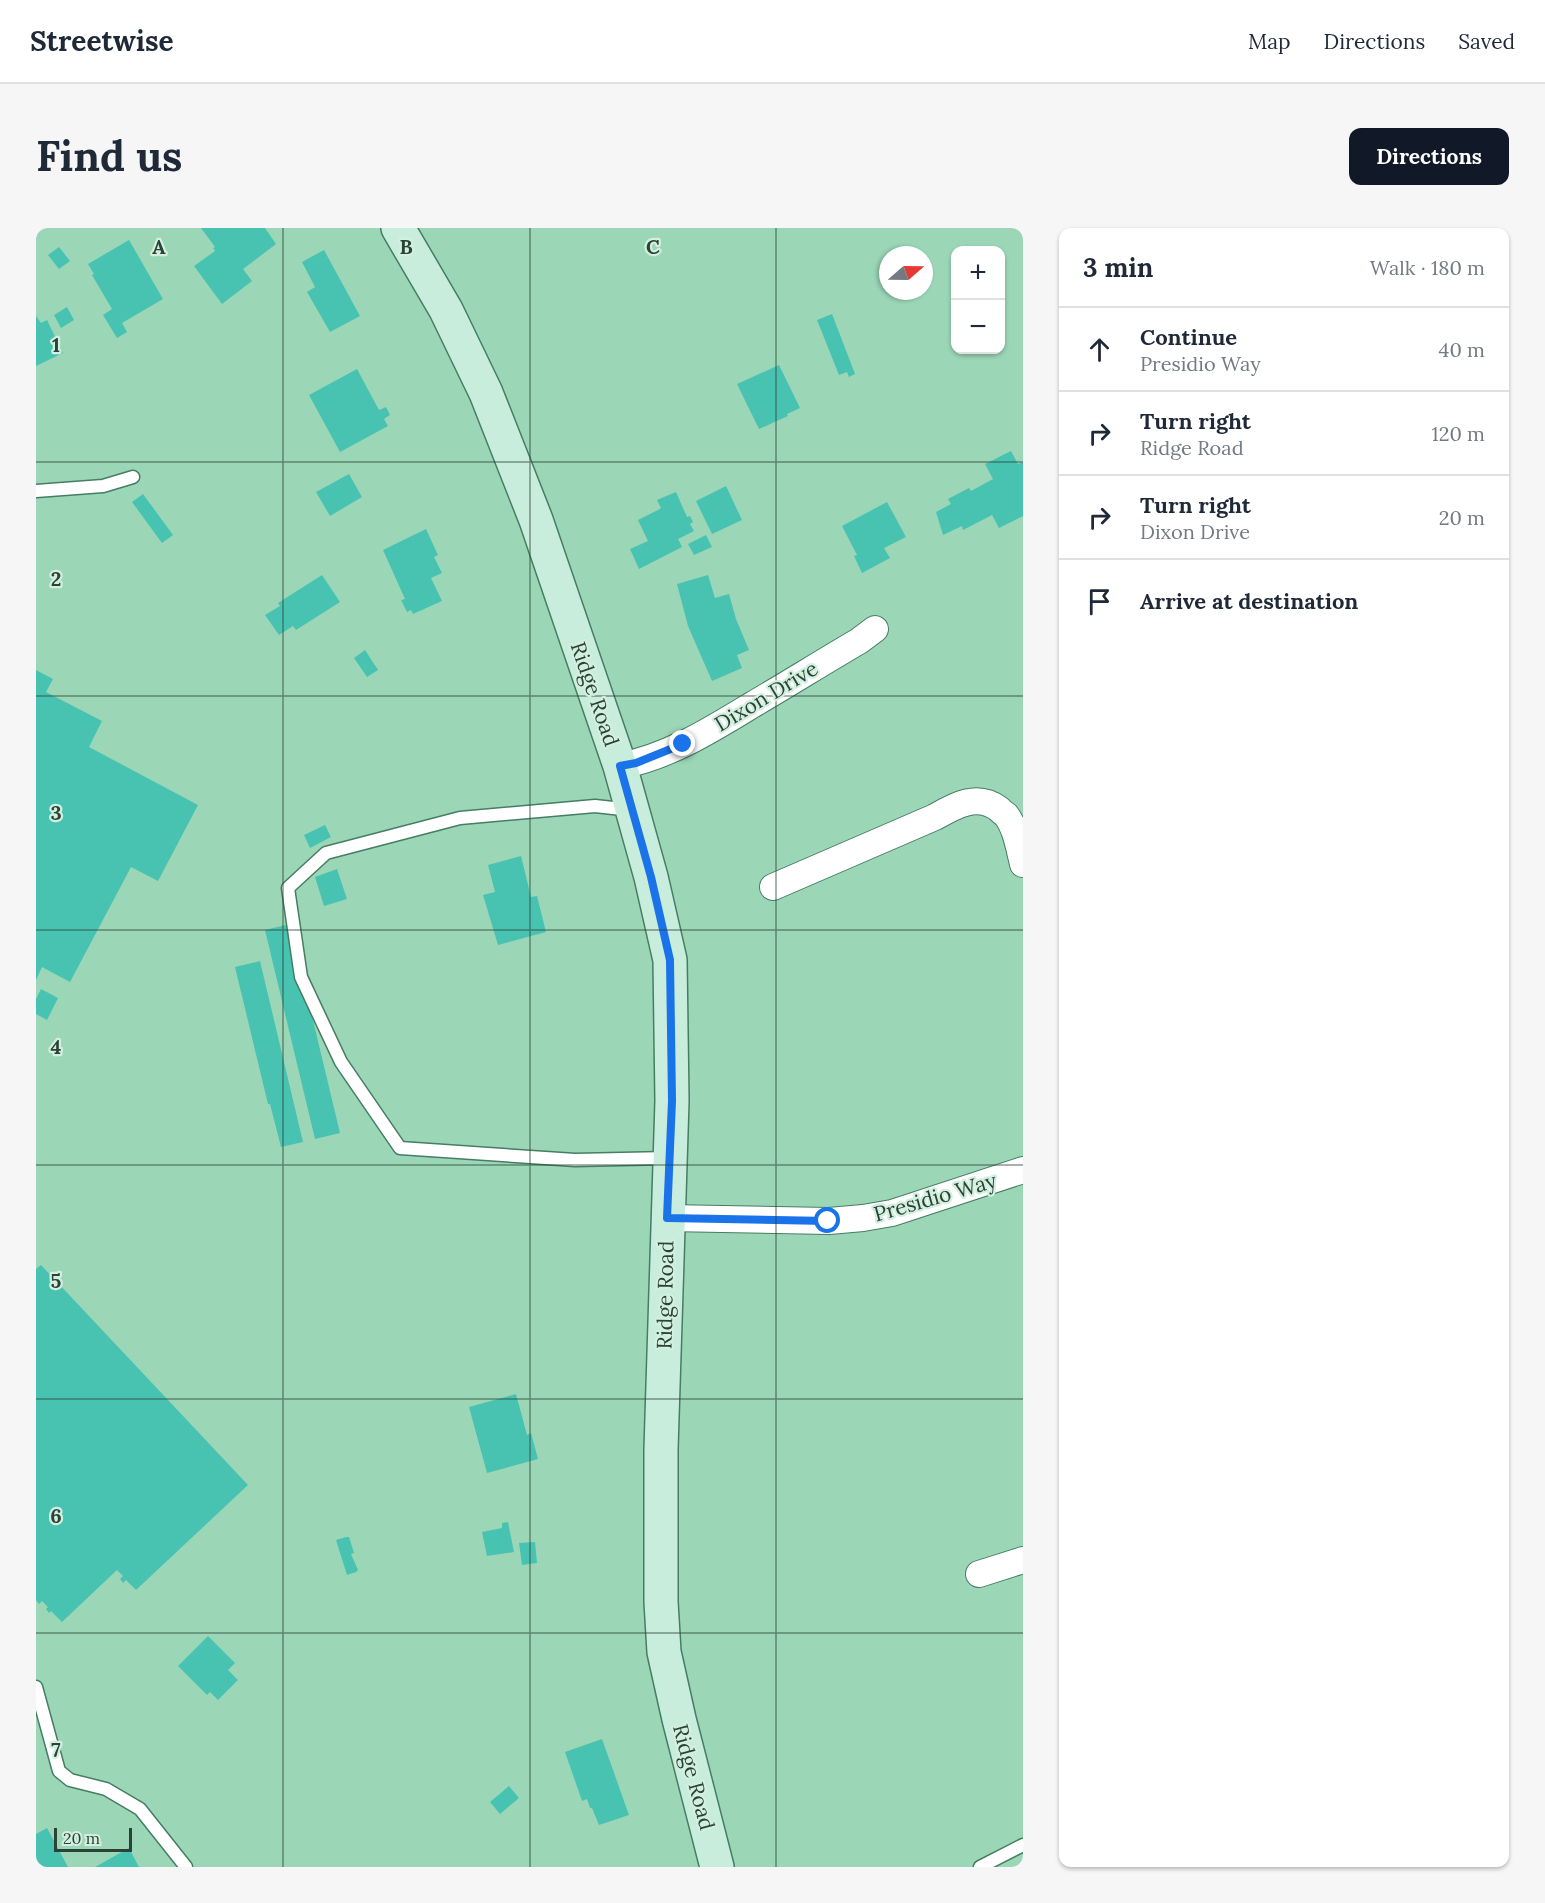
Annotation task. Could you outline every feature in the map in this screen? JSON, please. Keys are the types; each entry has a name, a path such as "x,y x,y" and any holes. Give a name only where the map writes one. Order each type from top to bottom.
{"street":[{"name":"Ridge Road","path":"398,228 446,310 486,393 536,520 620,766 651,877 670,960 672,1101 661,1461 660,1602 664,1652 717,1867"},
{"name":"Dixon Drive","path":"620,766 636,763 683,744 712,729 859,641 874,629"},
{"path":"773,887 935,817 954,806 973,800 990,803 1006,814 1017,839 1023,864"},
{"name":"Presidio Way","path":"667,1218 828,1221 863,1218 902,1210 1023,1170"},
{"path":"979,1574 1023,1560"}],"lane":[{"path":"36,491 103,486 133,477"},
{"path":"632,811 596,806 460,818 327,853 288,888 301,976 341,1062 400,1148 575,1160 669,1158"},
{"path":"36,1687 58,1771 70,1780 106,1790 140,1809 186,1867"},
{"path":"980,1867 1023,1845"}],"building":[{"path":"201,228 265,228 276,244 243,269 252,281 222,304 194,266 215,251 213,248 215,247"},
{"path":"129,240 163,299 122,323 127,332 117,338 103,315 112,309 88,264"},
{"path":"59,247 70,261 59,269 48,255"},
{"path":"324,250 360,316 330,332 307,292 315,287 302,262"},
{"path":"67,307 74,320 61,328 54,315"},
{"path":"832,314 855,374 849,377 847,372 839,375 817,320"},
{"path":"36,316 41,323 47,320 63,353 36,366"},
{"path":"779,365 800,408 759,429 737,384"},
{"path":"357,369 379,410 386,407 390,415 384,419 388,426 340,452 309,395"},
{"path":"1011,451 1018,464 1023,462 1023,516 999,528 992,515 963,530 962,526 943,535 936,512 951,504 948,499 969,488 971,491 993,479 985,464"},
{"path":"349,474 362,497 330,516 316,492"},
{"path":"726,486 742,520 712,534 696,501"},
{"path":"676,492 687,517 690,516 693,522 690,524 694,531 678,539 682,547 639,569 630,549 648,541 638,520 661,508 657,500"},
{"path":"143,494 173,535 162,543 132,502"},
{"path":"887,502 906,537 884,548 890,558 862,573 854,556 857,555 842,526"},
{"path":"426,529 438,555 434,557 442,573 431,578 442,601 413,614 411,610 407,612 401,600 405,599 383,550"},
{"path":"706,535 712,547 694,555 688,544"},
{"path":"322,575 340,602 296,630 293,626 279,635 265,615 280,606 278,603"},
{"path":"708,575 715,598 729,594 736,619 749,650 737,655 742,668 712,681 688,626 677,584"},
{"path":"365,650 378,670 367,677 354,658"},
{"path":"36,670 53,679 46,692 102,721 89,747 198,805 158,881 131,867 70,982 42,967 36,980"},
{"path":"325,825 331,837 310,848 304,835"},
{"path":"521,856 531,897 537,896 546,932 498,945 483,895 495,892 488,865"},
{"path":"337,869 347,899 324,906 315,877"},
{"path":"290,924 340,1133 315,1139 265,930"},
{"path":"260,961 303,1142 281,1147 270,1104 268,1104 235,967"},
{"path":"41,989 58,998 47,1020 36,1014 36,999"},
{"path":"41,1265 248,1485 136,1590 126,1580 123,1583 120,1579 123,1576 117,1570 62,1622 51,1611 49,1613 46,1609 48,1607 42,1601 39,1604 36,1600 36,1269"},
{"path":"516,1394 527,1435 531,1433 538,1459 487,1473 469,1407"},
{"path":"508,1522 514,1552 487,1556 482,1532 502,1528 502,1523"},
{"path":"349,1537 354,1553 351,1554 358,1570 347,1575 336,1540"},
{"path":"535,1542 537,1563 522,1565 519,1543"},
{"path":"208,1636 235,1663 228,1670 238,1680 218,1700 210,1692 207,1695 178,1666"},
{"path":"602,1739 629,1815 599,1825 587,1799 582,1801 565,1752"},
{"path":"509,1786 519,1798 500,1814 490,1802"},
{"path":"47,1828 68,1867 36,1867 36,1834"},
{"path":"129,1848 139,1867 95,1867"}],"route":[{"path":"683,744 636,763 620,766 651,877 670,960 672,1101 667,1218 828,1221"}]}
